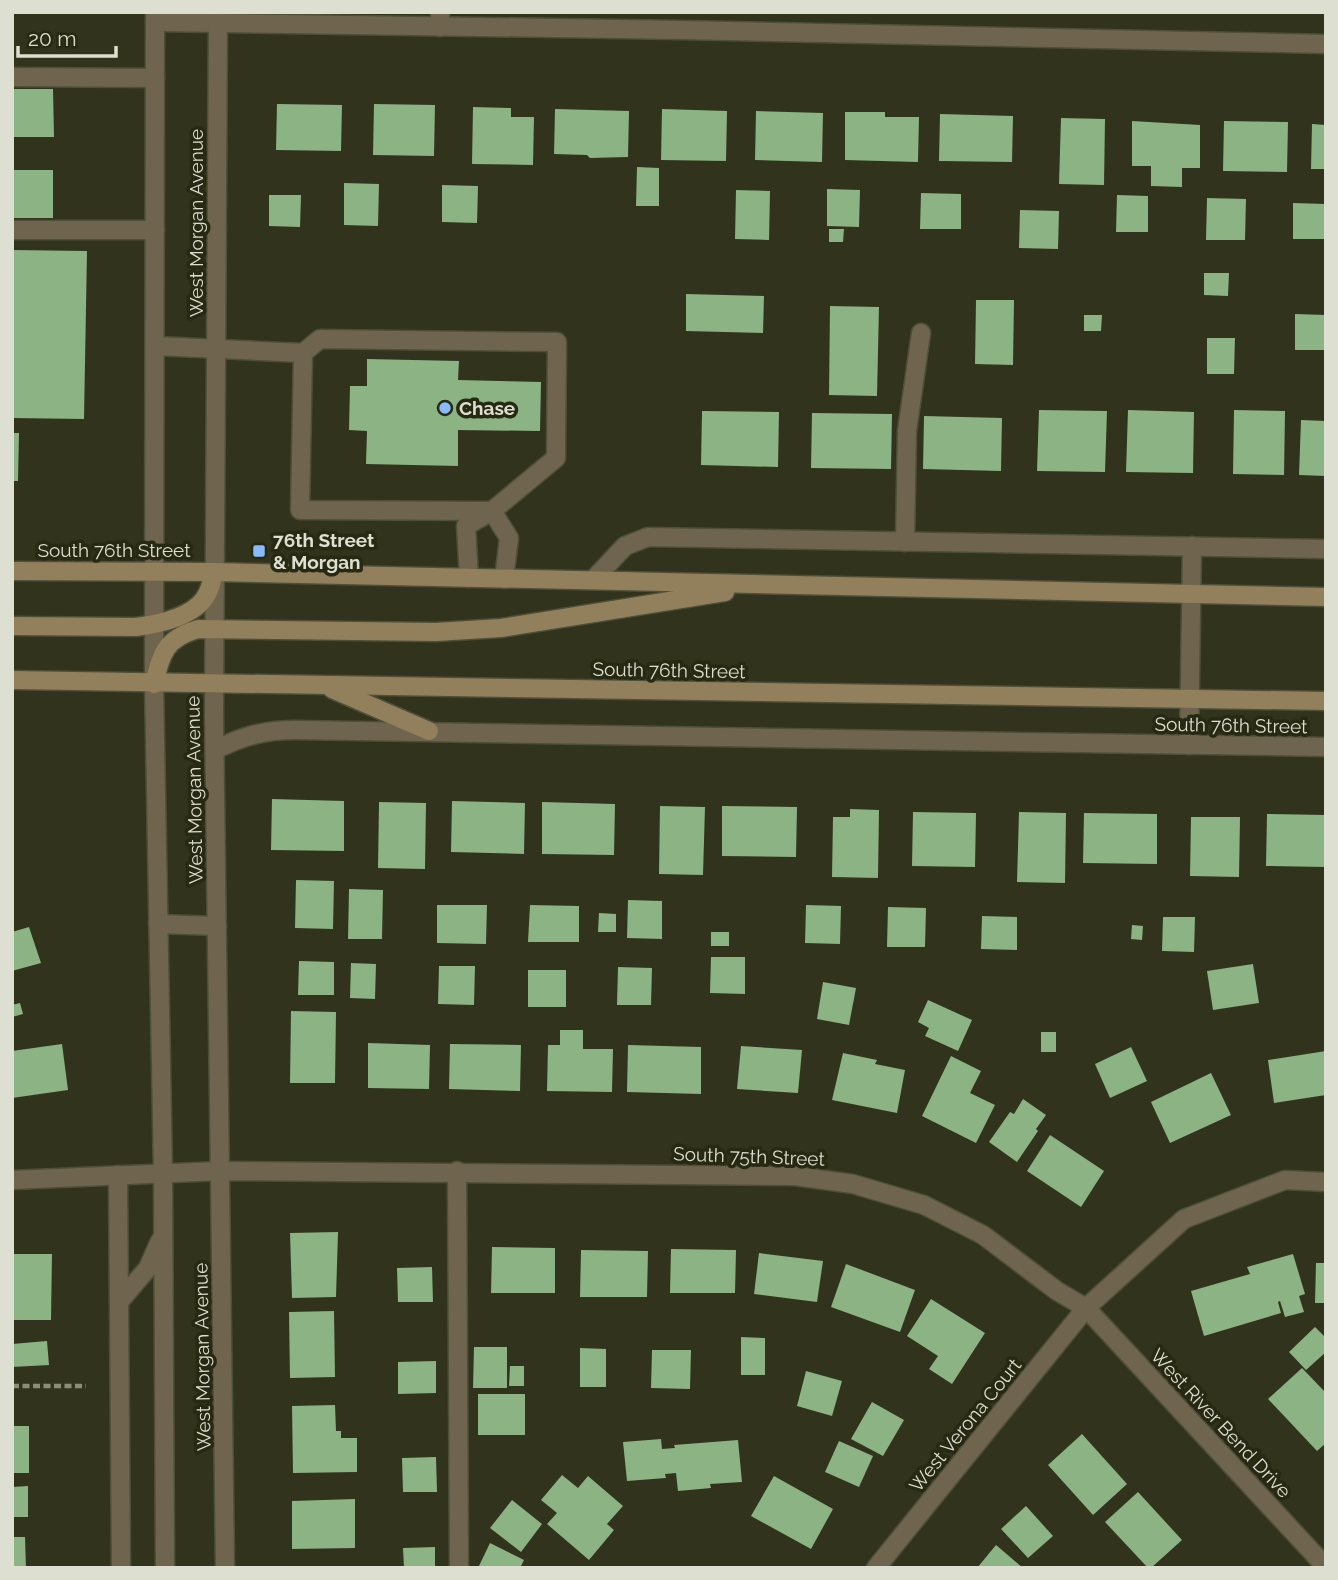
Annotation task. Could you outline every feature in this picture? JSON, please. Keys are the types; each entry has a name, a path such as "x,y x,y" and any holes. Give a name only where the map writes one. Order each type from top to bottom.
{"main road":[{"name":"South 76th Street","path":"12,571 214,572 1326,597"},
{"path":"12,626 135,627 156,624 170,620 202,602 214,572"},
{"path":"154,684 159,663 172,639 198,629 436,632 501,628 766,584"},
{"name":"South 76th Street","path":"12,680 1326,701"},
{"path":"326,686 429,732"}],"street":[{"path":"156,17 681,21 1326,44"},
{"name":"West Morgan Avenue","path":"156,17 154,684 163,1173 165,1568"},
{"name":"West Morgan Avenue","path":"218,18 214,685 225,1568"},
{"path":"12,77 156,78"},
{"path":"12,230 156,230"},
{"path":"905,542 907,432 921,333"},
{"path":"156,346 303,353 320,339 556,342 556,458 492,511 466,526 468,578"},
{"path":"303,353 300,510 492,511"},
{"path":"492,511 509,538 504,579"},
{"path":"593,580 625,546 648,537 1326,549"},
{"path":"1189,745 1192,546"},
{"name":"South 76th Street","path":"215,750 236,739 266,730 1326,747"},
{"path":"158,925 217,926"},
{"name":"South 75th Street","path":"12,1180 220,1171 794,1176 853,1184 924,1205 984,1235 1057,1292 1086,1308"},
{"path":"457,1171 459,1568"},
{"path":"118,1175 121,1568"},
{"path":"1086,1308 1184,1219 1285,1181 1326,1182"},
{"path":"119,1302 148,1268 163,1234"},
{"name":"West River Bend Drive","path":"1086,1308 1326,1567"},
{"name":"West Verona Court","path":"876,1568 1086,1308"}],"path":[{"path":"12,1386 86,1386"}],"building":[{"path":"12,89 53,89 54,137 12,137"},
{"path":"277,104 342,105 341,151 276,150"},
{"path":"374,104 435,105 434,156 373,155"},
{"path":"473,107 511,108 511,117 534,117 533,165 472,164"},
{"path":"555,109 629,111 628,157 590,158 587,155 554,154"},
{"path":"662,109 727,111 726,161 661,160"},
{"path":"756,111 823,113 822,162 755,160"},
{"path":"845,112 885,112 885,117 919,117 918,162 845,160"},
{"path":"940,114 1013,116 1012,162 939,161"},
{"path":"1061,118 1105,119 1104,185 1059,184"},
{"path":"1132,121 1200,125 1200,168 1182,168 1182,187 1151,186 1151,166 1132,166"},
{"path":"1224,121 1288,122 1287,172 1223,171"},
{"path":"1312,124 1326,125 1326,169 1311,169"},
{"path":"637,167 659,168 659,206 636,206"},
{"path":"12,170 53,170 53,218 12,218"},
{"path":"344,183 379,184 378,226 344,225"},
{"path":"442,185 478,186 477,223 442,222"},
{"path":"827,189 860,190 859,227 827,226"},
{"path":"736,190 770,191 769,240 735,239"},
{"path":"921,193 961,194 961,229 920,229"},
{"path":"269,195 301,195 300,227 269,226"},
{"path":"1117,195 1148,196 1148,232 1116,232"},
{"path":"1207,198 1246,199 1245,240 1206,240"},
{"path":"1293,203 1326,204 1326,239 1293,239"},
{"path":"1020,210 1059,211 1058,249 1019,248"},
{"path":"829,229 844,229 843,242 829,242"},
{"path":"12,250 87,251 84,419 12,418"},
{"path":"1204,273 1229,273 1228,296 1204,295"},
{"path":"686,294 764,296 763,333 686,331"},
{"path":"976,300 1014,300 1013,365 975,364"},
{"path":"830,306 879,307 877,396 829,395"},
{"path":"1295,314 1326,315 1326,350 1295,350"},
{"path":"1084,315 1102,315 1101,331 1084,331"},
{"path":"1207,338 1235,338 1234,374 1207,374"},
{"name":"Chase","path":"367,359 459,361 458,380 541,382 540,431 458,430 458,466 366,464 367,431 349,430 350,386 367,386"},
{"path":"1039,410 1107,411 1105,472 1037,471"},
{"path":"1128,410 1194,412 1193,473 1126,472"},
{"path":"1234,410 1285,411 1284,475 1233,474"},
{"path":"702,411 779,412 778,467 701,465"},
{"path":"812,413 892,414 891,469 811,468"},
{"path":"924,416 1002,418 1001,471 923,469"},
{"path":"1301,420 1326,421 1326,476 1299,475"},
{"path":"12,433 19,433 18,481 12,481"},
{"path":"272,799 344,801 344,851 271,850"},
{"path":"452,801 525,803 524,854 451,852"},
{"path":"379,802 426,803 425,869 378,868"},
{"path":"542,802 615,804 614,855 542,854"},
{"path":"660,806 705,807 703,875 659,874"},
{"path":"722,806 797,807 796,857 722,856"},
{"path":"850,809 879,810 878,878 832,877 833,817 850,817"},
{"path":"913,812 976,813 975,867 912,866"},
{"path":"1019,812 1066,813 1065,883 1017,882"},
{"path":"1084,813 1157,814 1157,864 1083,863"},
{"path":"1267,814 1326,815 1326,867 1266,866"},
{"path":"1191,817 1240,817 1239,877 1190,876"},
{"path":"296,880 334,881 333,929 295,928"},
{"path":"349,889 383,890 382,939 348,939"},
{"path":"628,900 662,901 662,939 627,938"},
{"path":"437,905 487,905 486,944 437,943"},
{"path":"530,905 579,906 579,942 528,942"},
{"path":"806,905 841,906 840,944 805,943"},
{"path":"888,907 926,908 925,947 887,947"},
{"path":"599,913 616,914 616,932 598,932"},
{"path":"982,916 1017,917 1017,950 981,949"},
{"path":"1163,917 1195,917 1194,952 1162,951"},
{"path":"1132,925 1143,926 1142,940 1131,939"},
{"path":"29,927 41,963 12,971 12,932"},
{"path":"711,932 729,932 729,946 711,946"},
{"path":"711,957 745,957 745,994 710,993"},
{"path":"299,961 334,962 334,995 298,995"},
{"path":"351,963 376,964 375,999 350,998"},
{"path":"1253,964 1259,1003 1213,1010 1207,971"},
{"path":"439,966 475,966 474,1005 438,1004"},
{"path":"618,967 652,968 651,1005 617,1005"},
{"path":"528,970 566,970 566,1007 528,1007"},
{"path":"823,982 856,988 849,1025 817,1019"},
{"path":"928,1000 972,1020 958,1051 925,1036 929,1028 918,1022"},
{"path":"20,1003 23,1014 12,1017 12,1005"},
{"path":"291,1011 336,1012 335,1083 290,1083"},
{"path":"560,1030 583,1030 583,1049 613,1049 612,1092 547,1091 548,1045 560,1045"},
{"path":"1041,1032 1056,1032 1056,1052 1041,1052"},
{"path":"368,1043 430,1045 429,1089 368,1088"},
{"path":"62,1044 68,1090 12,1098 12,1051"},
{"path":"450,1044 521,1045 520,1091 449,1089"},
{"path":"628,1045 701,1047 701,1094 627,1092"},
{"path":"741,1046 802,1050 798,1093 737,1089"},
{"path":"1131,1047 1147,1081 1110,1098 1095,1064"},
{"path":"1326,1051 1326,1095 1274,1103 1268,1060"},
{"path":"843,1053 877,1060 875,1064 905,1070 897,1113 832,1100"},
{"path":"951,1056 981,1071 970,1093 995,1105 976,1143 922,1116"},
{"path":"1211,1073 1231,1115 1170,1143 1151,1102"},
{"path":"1023,1099 1046,1115 1017,1162 989,1142 1010,1112 1014,1114"},
{"path":"1050,1135 1104,1171 1081,1207 1027,1171"},
{"path":"338,1232 336,1297 292,1298 290,1233"},
{"path":"492,1247 555,1248 555,1293 491,1293"},
{"path":"671,1249 736,1250 735,1293 670,1293"},
{"path":"581,1250 648,1251 647,1297 580,1297"},
{"path":"759,1253 823,1261 817,1302 754,1294"},
{"path":"12,1254 52,1254 51,1320 12,1320"},
{"path":"1293,1254 1305,1294 1299,1296 1304,1312 1285,1317 1280,1301 1281,1313 1204,1336 1191,1291 1250,1274 1247,1267"},
{"path":"1316,1263 1326,1263 1326,1303 1315,1303"},
{"path":"846,1264 915,1290 900,1332 831,1307"},
{"path":"432,1267 433,1302 398,1302 397,1268"},
{"path":"931,1299 985,1333 952,1384 929,1369 938,1356 907,1336"},
{"path":"334,1311 335,1377 290,1378 289,1312"},
{"path":"1315,1327 1326,1338 1326,1352 1306,1370 1289,1352"},
{"path":"741,1337 765,1338 765,1375 741,1375"},
{"path":"47,1341 49,1365 12,1367 12,1344"},
{"path":"474,1347 507,1347 507,1388 473,1388"},
{"path":"580,1348 606,1349 606,1387 580,1387"},
{"path":"652,1350 691,1350 690,1389 651,1388"},
{"path":"436,1361 436,1393 398,1394 398,1362"},
{"path":"510,1366 524,1366 524,1386 509,1386"},
{"path":"1302,1368 1326,1393 1326,1443 1317,1451 1268,1399"},
{"path":"806,1371 842,1381 832,1416 797,1406"},
{"path":"478,1394 525,1394 525,1435 478,1435"},
{"path":"872,1402 904,1420 883,1456 851,1439"},
{"path":"335,1405 336,1431 341,1431 341,1438 357,1438 357,1472 293,1473 292,1406"},
{"path":"12,1426 29,1426 29,1473 12,1473"},
{"path":"1082,1434 1127,1484 1093,1515 1048,1465"},
{"path":"661,1439 662,1449 675,1448 674,1445 738,1440 742,1482 710,1484 711,1488 678,1491 676,1473 665,1474 666,1478 627,1481 623,1442"},
{"path":"839,1441 873,1456 859,1487 825,1472"},
{"path":"436,1457 437,1492 403,1492 402,1458"},
{"path":"562,1475 578,1488 588,1476 623,1506 607,1524 614,1530 589,1560 547,1524 557,1513 541,1500"},
{"path":"774,1476 833,1509 811,1549 751,1516"},
{"path":"28,1486 28,1517 12,1517 12,1487"},
{"path":"1138,1492 1182,1540 1151,1568 1148,1568 1105,1522"},
{"path":"355,1499 355,1548 292,1549 292,1501"},
{"path":"512,1500 542,1524 521,1552 490,1528"},
{"path":"1026,1506 1053,1536 1028,1558 1001,1529"},
{"path":"12,1537 25,1537 26,1568 12,1568"},
{"path":"490,1543 524,1560 520,1568 478,1568"},
{"path":"996,1545 1023,1568 977,1568"},
{"path":"435,1547 435,1568 404,1568 403,1548"}],"place":[{"name":"Chase","path":"445,408"},
{"name":"76th Street & Morgan","path":"259,551"}]}
